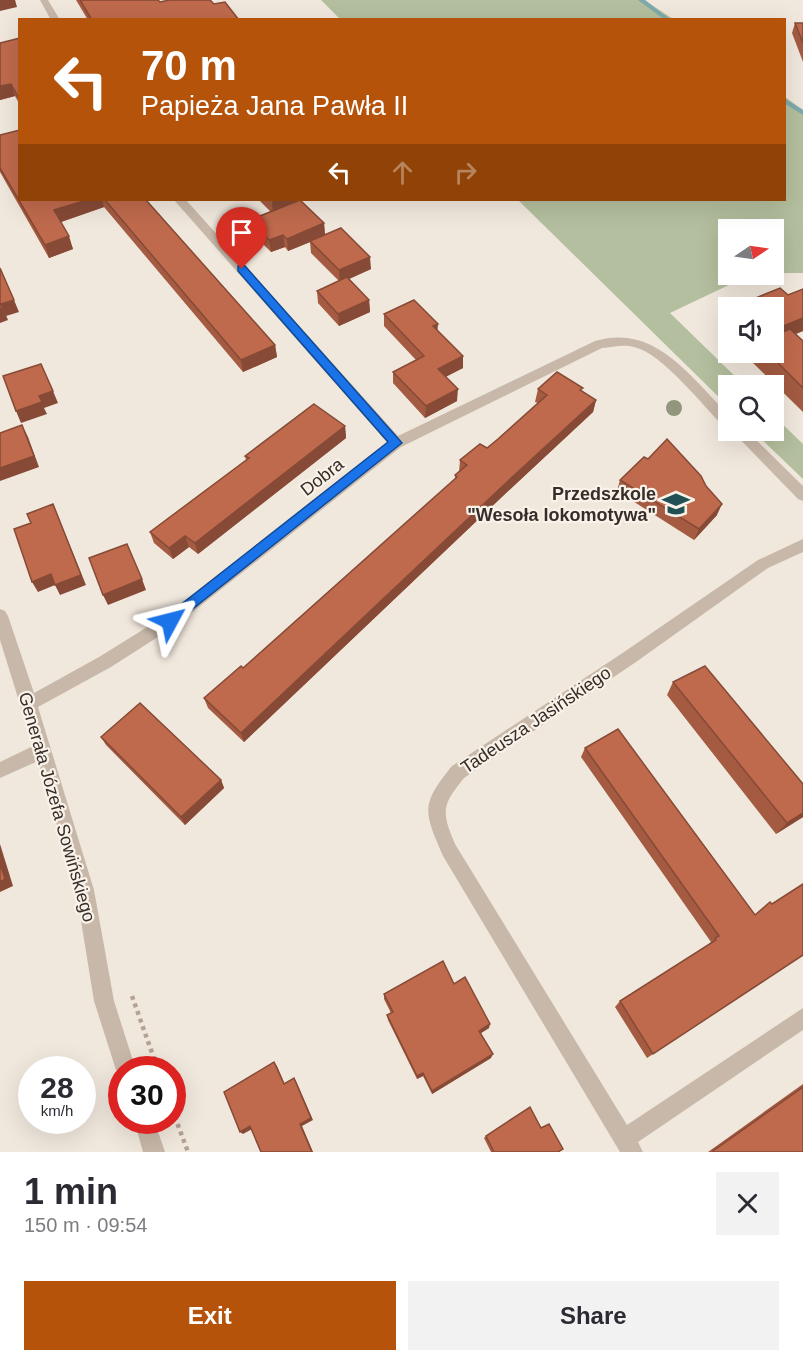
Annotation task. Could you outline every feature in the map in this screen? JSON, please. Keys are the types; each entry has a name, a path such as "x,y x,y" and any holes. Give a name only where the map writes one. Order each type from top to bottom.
{"street":[{"path":"44,0 55,18"},
{"path":"181,201 396,443"},
{"name":"Dobra","path":"29,704 95,668 170,621 396,443 599,344 622,340 642,344 661,357 718,412"},
{"path":"748,441 803,495"},
{"name":"Tadeusza Jasińskiego","path":"628,1145 449,850 434,816 438,795 458,772 630,657 763,564 803,545"},
{"name":"Generała Józefa Sowińskiego","path":"0,616 85,890 104,1001 122,1056"},
{"path":"0,770 43,750"},
{"path":"628,1145 803,1018"},
{"path":"148,1134 154,1152"}],"path":[{"path":"130,993 153,1056"},
{"path":"181,1134 188,1152"}],"green space":[{"path":"321,0 644,0 671,18 339,18"},
{"path":"786,98 803,110 803,273 784,273 784,219 718,219 718,285 729,285 670,313 718,360 718,363 721,363 734,375 718,375 718,396 519,201 786,201"},
{"path":"784,426 803,444 803,479 763,441 784,441"}],"building":[{"path":"80,0 158,0 160,2 210,0 214,4 225,2 237,18 91,18"},
{"path":"795,23 803,23 803,43"},
{"path":"18,38 18,96 11,84 0,86 0,43"},
{"path":"18,130 18,199 0,168 0,135"},
{"path":"19,201 84,201 54,210 69,236 45,245"},
{"path":"106,201 147,201 275,345 241,360"},
{"path":"301,201 324,223 287,239 283,235 269,240 250,220"},
{"path":"341,228 370,257 339,270 310,241"},
{"path":"0,268 14,300 1,304 3,308 0,309"},
{"path":"347,277 369,300 338,314 317,291"},
{"path":"780,288 788,295 803,289 803,318 784,326 784,297 758,297"},
{"path":"414,300 438,324 433,326 463,356 438,369 458,389 426,406 393,372 424,356 384,314"},
{"path":"790,329 803,341 803,388 778,363 784,363 784,332"},
{"path":"41,364 53,391 39,396 42,402 16,411 3,376"},
{"path":"557,372 583,388 580,390 596,400 241,733 204,698 241,666 243,668 457,477 455,475 467,465 460,460 480,444 487,448 547,395 538,389"},
{"path":"314,404 345,426 195,543 185,536 169,548 150,532 249,458 245,456"},
{"path":"22,425 34,456 0,468 0,433"},
{"name":"Przedszkole \"Wesoła lokomotywa\"","path":"667,439 701,476 706,486 722,504 699,529 620,480 644,457 648,459"},
{"path":"53,504 81,575 55,585 51,574 32,582 14,529 31,523 27,514"},
{"path":"127,544 142,579 103,595 89,558"},
{"path":"705,666 803,784 803,813 787,823 673,682"},
{"path":"140,703 221,780 181,817 101,737"},
{"path":"618,729 755,915 770,902 772,904 803,884 803,955 653,1054 620,1001 719,936 585,748"},
{"path":"0,863 5,879 0,882"},
{"path":"443,961 454,984 465,977 490,1024 479,1031 493,1054 432,1091 423,1073 417,1076 387,1015 393,1012 384,994"},
{"path":"274,1062 284,1084 294,1078 311,1118 300,1124 312,1152 261,1152 250,1126 240,1132 224,1092"},
{"path":"803,1087 803,1152 713,1152 713,1151"},
{"path":"530,1107 541,1128 549,1124 563,1149 558,1152 494,1152 486,1136"}],"waterway":[{"path":"641,0 666,18"},
{"path":"786,101 803,113"}],"place":[{"name":"Przedszkole \"Wesoła lokomotywa\"","path":"676,504"}],"route":[{"path":"170,621 396,443 242,269"}]}
